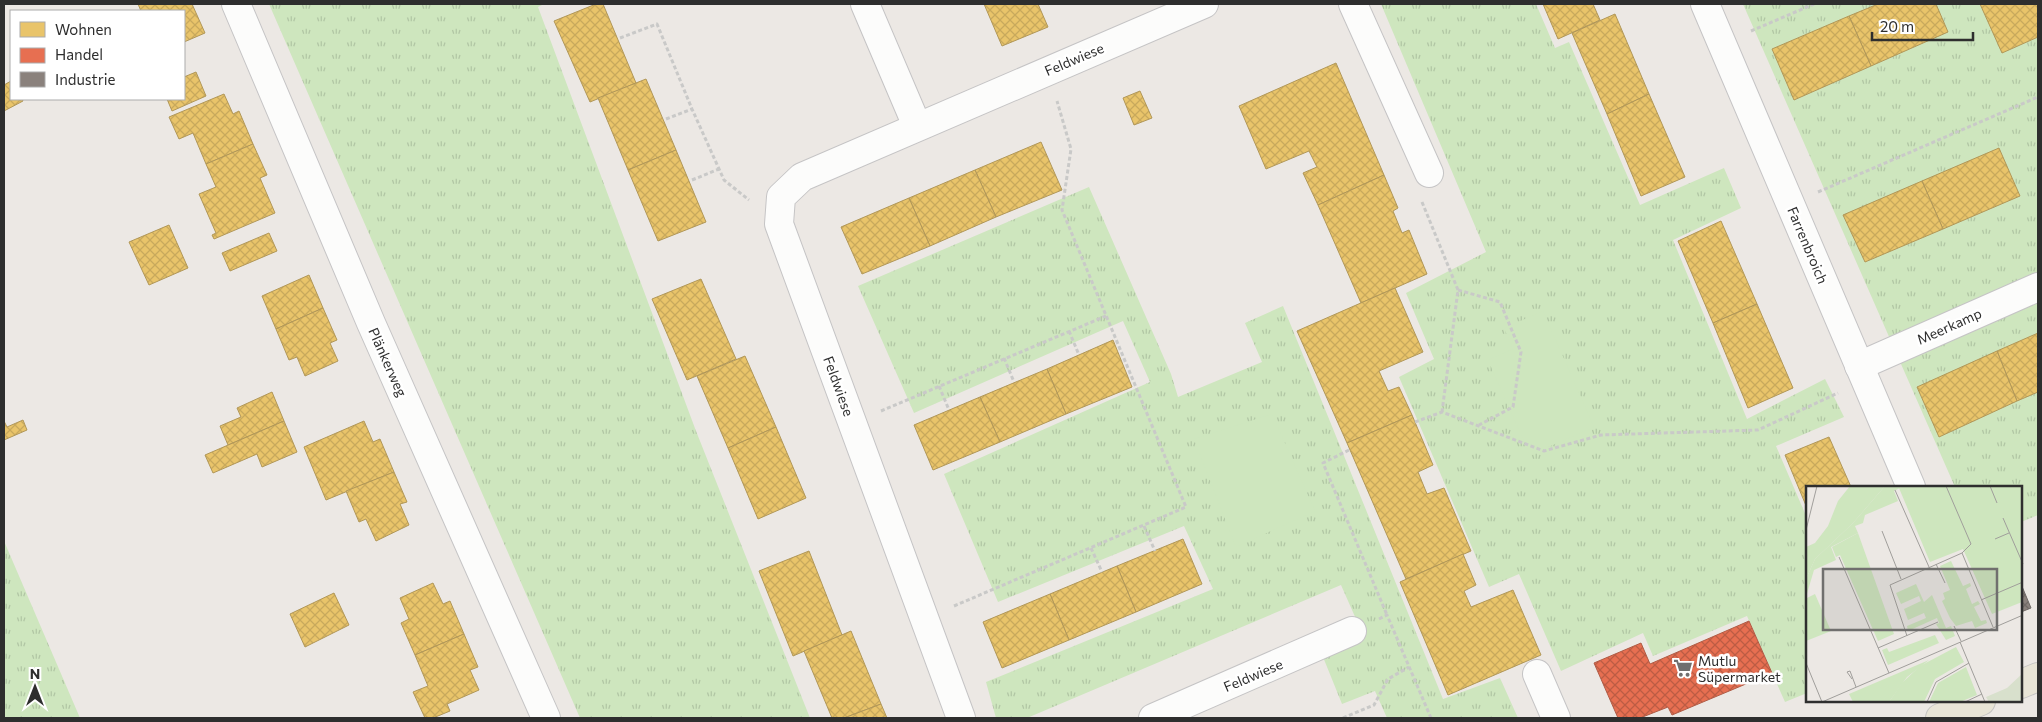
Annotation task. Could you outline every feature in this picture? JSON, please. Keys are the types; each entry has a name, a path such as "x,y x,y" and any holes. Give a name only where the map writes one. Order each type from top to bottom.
{"main road":[{"path":"2022,684 2038,677"},
{"path":"1940,718 1979,702"}],"street":[{"name":"Plänkerweg","path":"236,4 371,323 546,718"},
{"path":"865,4 917,126"},
{"name":"Feldwiese","path":"961,718 779,224 781,197 802,177 1204,4"},
{"path":"1353,4 1429,173"},
{"name":"Farrenbroich","path":"1705,4 1911,486"},
{"name":"Meerkamp","path":"1863,373 2038,287"},
{"name":"Feldwiese","path":"1153,718 1352,631"},
{"path":"1537,674 1556,718"}],"path":[{"path":"1722,44 1814,4"},
{"path":"620,38 657,24 724,180 779,224"},
{"path":"924,618 1186,507 1062,210 1071,149 1048,70"},
{"path":"1790,204 2038,97"},
{"path":"666,119 692,109"},
{"path":"692,180 719,169"},
{"path":"1429,173 1418,191 1458,290 1442,412"},
{"path":"1458,290 1500,302 1521,352 1513,406 1478,425"},
{"path":"852,422 1106,316"},
{"path":"1069,331 1079,355"},
{"path":"1004,358 1014,382"},
{"path":"1415,422 1442,412 1544,451 1601,435 1758,430 1863,373"},
{"path":"939,386 949,410"},
{"path":"1349,450 1323,462 1431,718"},
{"path":"1144,526 1155,551"},
{"path":"1091,548 1102,572"},
{"path":"1352,631 1387,615"},
{"path":"1343,718 1374,705 1388,679 1410,667"}],"green space":[{"path":"269,4 544,4 538,7 696,431 810,718 580,718"},
{"path":"1381,4 1536,4 1555,48 1569,42 1640,205 1724,168 1741,208 1673,240 1747,419 1825,379 1844,417 1776,446 1806,516 1806,693 1785,702 1747,616 1653,656 1643,633 1561,671 1519,574 1489,587 1399,377 1434,359 1406,293 1486,252"},
{"path":"1743,4 2038,4 2038,515 2022,522 2022,486 1955,486"},
{"path":"1089,187 1171,374 1178,397 1262,362 1245,323 1283,306 1443,699 1500,678 1518,718 1387,718 1375,691 1342,704 1323,657 1356,619 1341,585 1027,718 996,718 986,682 1213,589 1184,526 998,602 944,474 1150,382 1123,321 914,413 858,286"},
{"path":"1543,311 1594,427 1530,455 1488,360 1513,349 1504,328"},
{"path":"1272,414 1315,511 1236,547 1194,439"},
{"path":"4,541 80,718 4,718"}],"building: Wohnen":[{"path":"138,4 192,4 205,33 185,42 185,10 141,10"},
{"path":"596,4 603,4 636,83 590,102 554,21"},
{"path":"984,4 1038,4 1048,27 1002,46"},
{"path":"1543,4 1593,4 1600,20 1558,39"},
{"path":"1878,4 1936,4 1948,32 1871,66 1849,16"},
{"path":"1980,4 2038,4 2038,37 2002,53"},
{"path":"1615,14 1649,94 1607,114 1572,33"},
{"path":"1849,16 1871,66 1794,100 1772,49"},
{"path":"1336,63 1384,175 1318,205 1303,173 1317,167 1309,151 1266,169 1239,106"},
{"path":"196,72 206,96 172,111 167,100 185,100 185,77"},
{"path":"646,79 676,150 628,170 598,98"},
{"path":"10,82 10,100 23,101 4,111 4,85"},
{"path":"1140,91 1152,118 1134,125 1123,98"},
{"path":"224,94 233,114 239,111 253,144 206,164 193,133 179,139 169,117"},
{"path":"1649,94 1685,177 1641,196 1607,114"},
{"path":"1041,142 1062,190 996,217 975,170"},
{"path":"253,144 267,175 260,178 275,213 214,239 212,235 216,233 199,194 216,187 206,164"},
{"path":"1999,148 2020,196 1943,229 1922,181"},
{"path":"676,150 706,222 658,241 628,170"},
{"path":"975,170 996,217 930,246 909,198"},
{"path":"1384,175 1398,208 1393,211 1402,233 1409,230 1427,274 1361,303 1318,205"},
{"path":"1922,181 1943,229 1865,262 1843,215"},
{"path":"909,198 930,246 862,274 841,227"},
{"path":"1721,221 1757,304 1713,323 1678,241"},
{"path":"169,225 188,268 149,285 129,242"},
{"path":"269,233 277,251 230,271 222,253"},
{"path":"309,275 323,308 276,329 262,296"},
{"path":"701,279 736,359 687,380 652,299"},
{"path":"1395,288 1423,352 1379,371 1388,391 1399,387 1412,415 1347,443 1297,331"},
{"path":"1757,304 1793,388 1748,408 1713,323"},
{"path":"323,308 337,340 330,343 338,361 305,376 297,357 289,360 276,329"},
{"path":"2038,333 2038,392 2017,401 1997,351"},
{"path":"1113,340 1132,387 1066,414 1047,369"},
{"path":"1997,351 2017,401 1939,437 1917,387"},
{"path":"745,356 776,427 728,448 697,376"},
{"path":"1047,369 1066,414 1000,442 980,397"},
{"path":"272,392 284,421 228,445 220,426 241,417 237,408"},
{"path":"980,397 1000,442 933,470 914,425"},
{"path":"1412,415 1433,465 1418,472 1427,494 1444,488 1471,551 1406,579 1347,443"},
{"path":"23,420 27,430 4,440 4,421 7,427"},
{"path":"284,421 297,452 262,467 257,454 213,473 205,455"},
{"path":"364,421 373,442 380,439 394,472 326,500 304,447"},
{"path":"776,427 806,498 758,519 728,448"},
{"path":"1829,437 1851,486 1806,486 1806,506 1785,455"},
{"path":"394,472 407,502 400,504 409,525 376,541 366,519 359,522 346,491"},
{"path":"1183,539 1202,584 1136,612 1117,566"},
{"path":"809,551 842,635 793,656 759,571"},
{"path":"1463,554 1476,585 1464,591 1471,607 1513,590 1541,655 1448,695 1400,582"},
{"path":"1117,566 1136,612 1069,640 1050,594"},
{"path":"433,583 443,604 450,601 464,634 415,655 401,623 409,619 400,598"},
{"path":"334,593 349,625 305,647 290,614"},
{"path":"1050,594 1069,640 1002,668 983,622"},
{"path":"851,631 881,704 844,718 832,718 804,651"},
{"path":"464,634 478,667 470,670 479,690 447,704 450,711 433,718 425,718 413,692 428,686 415,655"},
{"path":"881,704 887,718 844,718"}],"building: Handel":[{"name":"Mutlu Süpermarket","path":"1749,621 1772,673 1672,715 1668,707 1640,718 1618,718 1594,663 1641,643 1650,664"}],"building: Industrie":[{"path":"2022,586 2031,608 2022,612"}],"place":[{"name":"Mutlu Süpermarket","path":"1683,668"}]}
